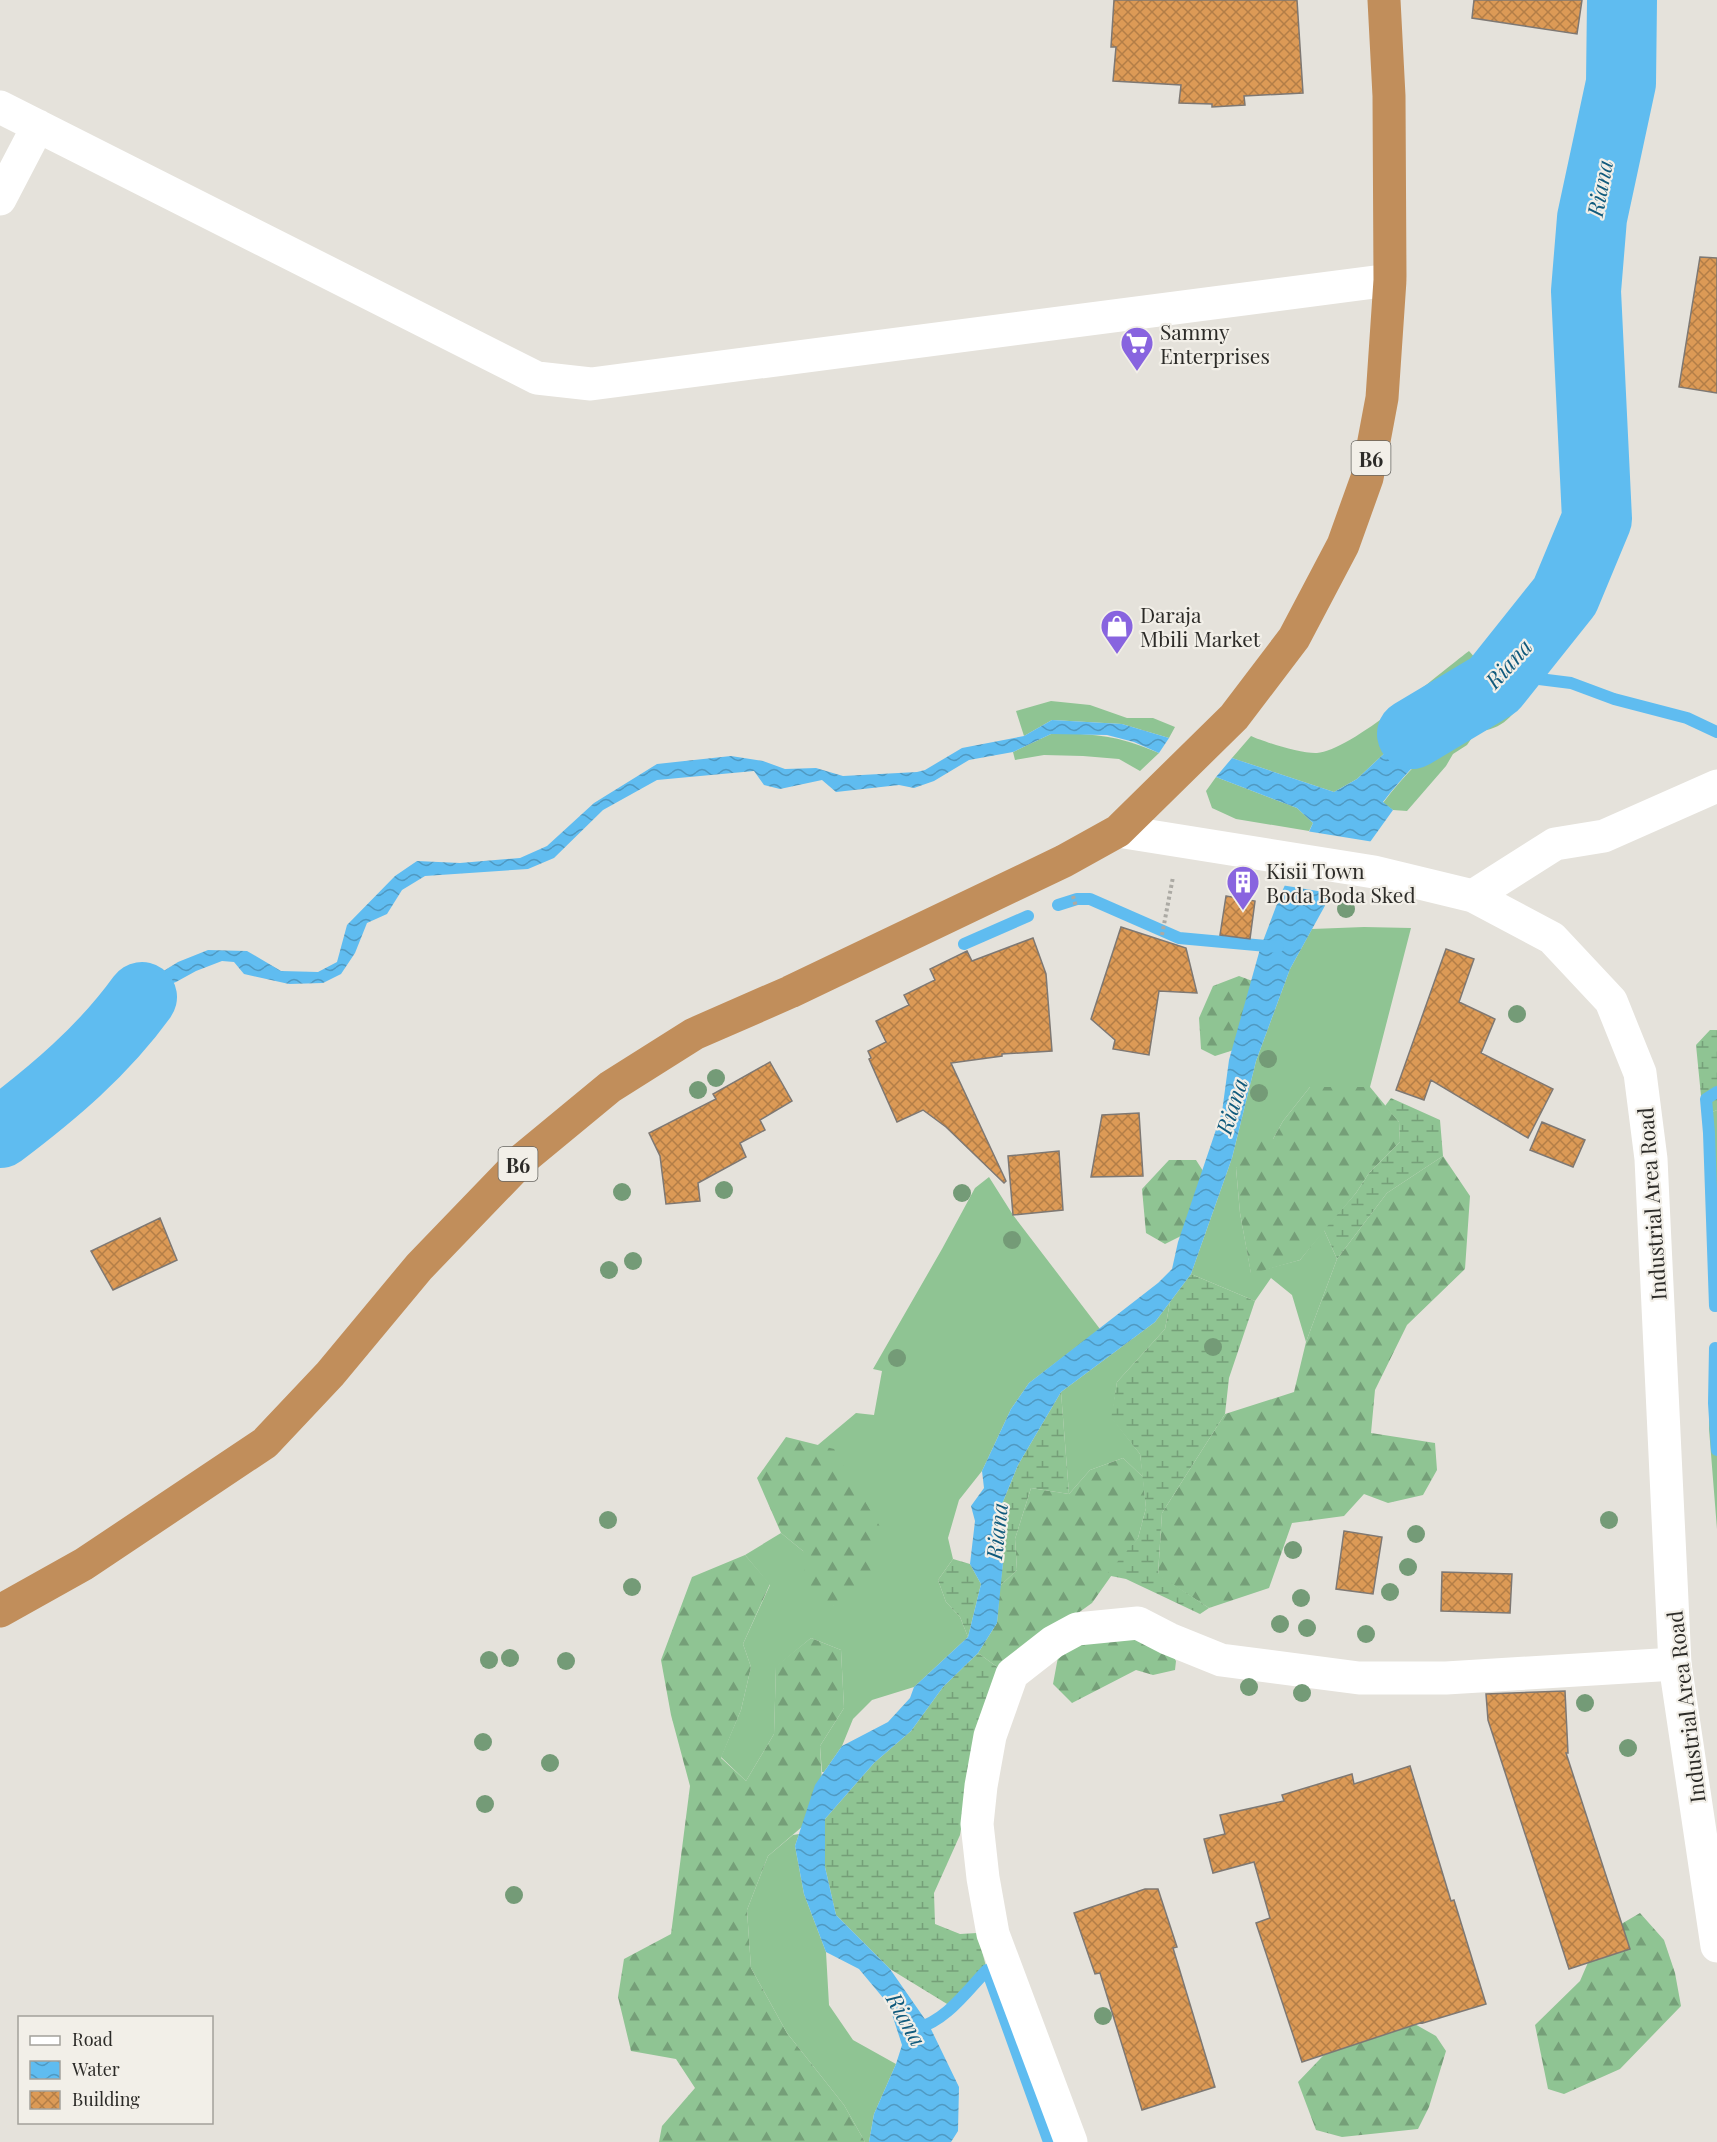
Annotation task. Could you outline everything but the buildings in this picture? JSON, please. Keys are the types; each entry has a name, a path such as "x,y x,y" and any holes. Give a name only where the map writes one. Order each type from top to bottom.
{"highway":[{"name":"B6","path":"0,1611 84,1564 265,1443 330,1374 419,1267 524,1158 610,1087 694,1034 790,992 1064,861 1118,831 1234,717 1294,638 1342,545 1367,478 1382,398 1390,280 1389,96 1384,0"}],"street":[{"path":"0,107 537,378 569,382 591,384 1390,280"},
{"path":"0,199 38,126"},
{"path":"1473,896 1555,844 1604,836 1717,786"},
{"name":"Industrial Area Road","path":"1118,831 1374,872 1473,896 1552,938 1611,1001 1640,1073 1651,1159 1675,1664 1717,1946"},
{"path":"1071,2142 993,1934 983,1878 977,1824 981,1786 990,1736 1012,1674 1053,1642 1077,1629 1138,1623 1169,1639 1221,1660 1359,1678 1446,1678 1675,1664"}],"path":[{"path":"1162,935 1179,841"}],"green space":[{"path":"1469,651 1484,668 1422,718 1357,779 1334,792 1232,758 1251,736 1303,752 1317,753 1332,749 1372,726"},
{"path":"1517,677 1530,687 1509,718 1496,727 1476,732 1467,745 1453,754 1446,766 1407,811 1393,810 1383,803 1429,751"},
{"path":"1051,701 1090,705 1127,718 1153,718 1175,727 1169,738 1122,724 1052,720 1024,736 1016,711"},
{"path":"1051,734 1112,738 1134,743 1159,753 1140,771 1119,759 1044,755 1015,760 1013,752"},
{"path":"1216,777 1297,808 1313,823 1309,831 1236,819 1212,808 1206,791"},
{"path":"1411,928 1370,1087 1310,1087 1283,1121 1273,1139 1236,1168 1240,1213 1251,1273 1300,1260 1324,1230 1337,1259 1306,1342 1292,1295 1271,1278 1255,1301 1191,1274 1232,1158 1256,1061 1290,969 1312,929"},
{"path":"1239,976 1258,983 1240,1048 1215,1056 1201,1049 1199,1018 1213,986"},
{"path":"1710,1030 1717,1030 1717,1110 1703,1116 1696,1045"},
{"path":"1310,1087 1370,1087 1399,1122 1400,1142 1369,1173 1356,1193 1300,1260 1251,1274 1240,1213 1236,1168 1254,1138 1273,1139 1283,1121"},
{"path":"1391,1098 1440,1120 1443,1156 1387,1193 1337,1259 1324,1230 1356,1193 1369,1173 1400,1142 1399,1122 1385,1106"},
{"path":"1717,1110 1717,1307 1711,1306 1703,1116"},
{"path":"1443,1156 1470,1196 1465,1269 1407,1325 1375,1390 1371,1433 1435,1443 1437,1470 1423,1495 1388,1503 1364,1494 1344,1516 1292,1523 1269,1588 1209,1608 1158,1575 1162,1513 1225,1414 1294,1392 1306,1342 1337,1259 1387,1193"},
{"path":"1169,1160 1196,1160 1212,1185 1201,1226 1165,1244 1146,1233 1142,1189"},
{"path":"989,1177 1013,1215 1100,1329 1029,1383 1011,1409 982,1471 959,1500 948,1538 953,1559 938,1580 946,1602 960,1617 968,1637 914,1687 872,1700 853,1719 842,1746 824,1772 822,1772 820,1746 844,1708 841,1650 811,1638 776,1667 774,1734 746,1781 721,1757 741,1710 751,1667 743,1644 770,1585 745,1555 781,1533 803,1551 834,1606 794,1465 856,1413 874,1415 882,1371 873,1369 975,1188"},
{"path":"1191,1274 1255,1301 1229,1378 1225,1414 1162,1513 1158,1574 1209,1608 1200,1614 1126,1579 1106,1575 1138,1538 1146,1508 1140,1454 1111,1418 1117,1382 1165,1329 1170,1302"},
{"path":"1170,1302 1165,1329 1117,1382 1112,1418 1140,1454 1143,1477 1123,1458 1090,1470 1069,1494 1061,1392 1155,1322"},
{"path":"1710,1347 1717,1348 1717,1529 1709,1429"},
{"path":"1061,1392 1069,1494 1031,1488 1015,1539 1017,1570 1000,1586 1003,1563 1000,1509 1018,1465"},
{"path":"786,1437 834,1449 882,1530 867,1585 834,1606 807,1596 803,1551 781,1533 757,1478"},
{"path":"1123,1458 1143,1477 1146,1508 1138,1538 1092,1603 1000,1669 978,1653 997,1623 1000,1586 1017,1570 1015,1539 1031,1488 1069,1494 1090,1470"},
{"path":"745,1555 770,1584 743,1644 751,1667 741,1710 721,1758 746,1781 774,1734 776,1666 811,1638 841,1650 844,1708 820,1746 822,1782 803,1826 768,1856 747,1910 751,1968 787,2033 844,2105 865,2142 659,2142 662,2126 695,2088 676,2059 631,2051 618,1997 624,1959 671,1934 690,1786 671,1715 661,1660 692,1577"},
{"path":"953,1559 970,1564 981,1584 968,1637 960,1617 946,1602 938,1580"},
{"path":"1073,1624 1165,1644 1176,1661 1175,1670 1153,1675 1136,1670 1072,1703 1053,1684 1061,1641"},
{"path":"978,1653 1000,1669 978,1726 960,1835 934,1893 935,1924 960,1934 977,1933 987,1970 952,2007 890,1969 836,1915 825,1867 825,1819 874,1763 911,1731 943,1687"},
{"path":"799,1834 795,1846 804,1894 826,1952 829,2005 853,2040 896,2064 874,2114 869,2142 865,2142 844,2105 787,2033 751,1968 747,1910 768,1856 793,1835"},
{"path":"1640,1913 1664,1940 1675,1973 1681,2006 1620,2069 1564,2094 1548,2089 1535,2025 1580,1981 1599,1937"},
{"path":"1404,2018 1436,2036 1446,2051 1429,2107 1418,2129 1342,2137 1316,2130 1298,2082 1341,2037"}],"water":[{"path":"1484,668 1499,692 1437,743 1383,802 1393,810 1327,902 1290,969 1256,1061 1232,1158 1191,1274 1155,1322 1061,1392 1018,1465 1000,1509 1003,1563 997,1623 978,1653 943,1687 911,1731 874,1763 825,1819 825,1867 836,1915 890,1969 929,2025 959,2087 958,2131 951,2142 869,2142 874,2114 902,2045 889,2005 859,1969 826,1952 804,1894 795,1846 815,1785 842,1746 888,1722 910,1698 914,1687 968,1637 981,1584 970,1564 975,1521 971,1506 984,1488 982,1471 1011,1409 1029,1383 1158,1283 1172,1269 1178,1242 1222,1112 1229,1060 1260,949 1280,896 1313,823 1297,808 1216,777 1232,758 1334,792 1357,779 1422,718"},
{"path":"1052,720 1122,724 1169,738 1159,753 1134,742 1107,735 1051,734 1013,752 969,760 934,781 914,788 899,785 836,792 822,780 780,789 764,785 754,771 657,780 603,810 554,858 528,869 425,876 402,890 387,914 367,923 355,953 341,974 323,983 289,984 244,974 234,962 222,961 154,990 126,1028 77,1069 88,1051 146,982 178,962 208,950 247,951 281,971 318,972 337,962 347,925 395,876 417,861 460,863 520,858 547,846 594,803 657,764 731,756 763,761 785,769 816,768 843,776 917,772 925,770 962,748 1024,736"}],"pier":[{"path":"1306,831 1374,842 1336,894 1281,885"}],"waterway":[{"name":"Riana","path":"1412,734 1494,685 1565,596 1597,519 1586,291 1592,218 1621,83 1622,0"},
{"path":"1511,664 1531,678 1571,683 1614,699 1687,718 1717,732"},
{"path":"1058,905 1077,899 1090,899 1179,938 1278,947"},
{"path":"964,944 1028,916"},
{"path":"0,1133 94,1053 142,997"},
{"path":"1715,1306 1706,1099 1717,1092"},
{"path":"1715,1348 1714,1403 1717,1450"},
{"path":"915,2029 946,2013 987,1970 1049,2142"}],"place":[{"name":"Sammy Enterprises","path":"1137,372"},
{"name":"Daraja Mbili Market","path":"1117,655"},
{"name":"Kisii Town Boda Boda Sked","path":"1243,911"}]}
